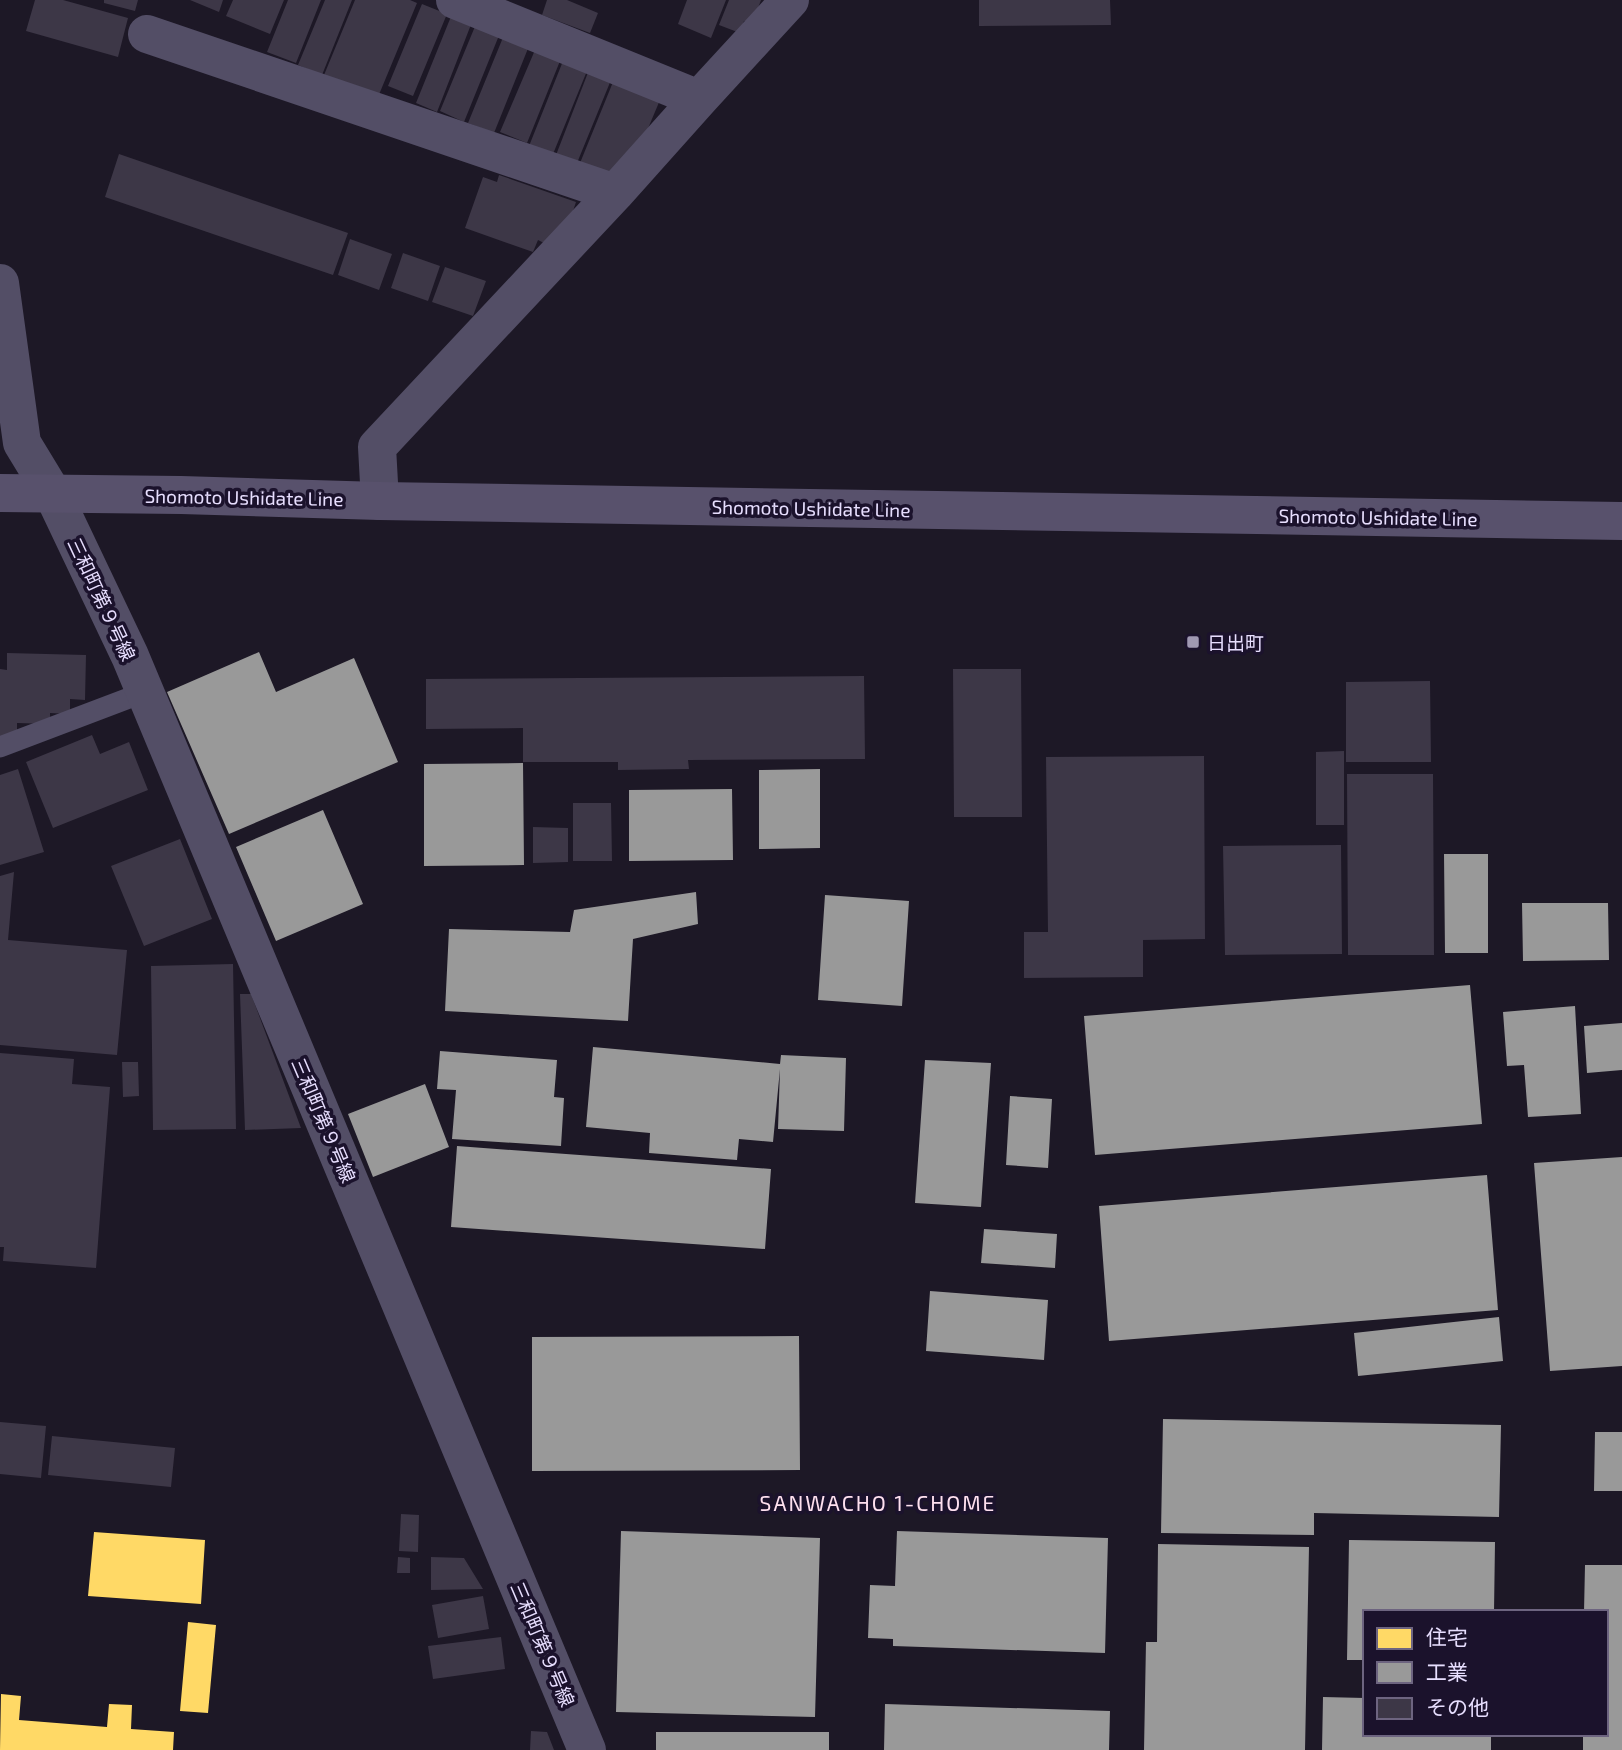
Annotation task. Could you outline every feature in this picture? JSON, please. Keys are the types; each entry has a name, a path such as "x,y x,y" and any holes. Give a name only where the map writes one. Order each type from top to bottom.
{"main road":[{"name":"Shomoto Ushidate Line","path":"0,493 1622,521"}],"street":[{"path":"455,0 529,14 699,99"},
{"path":"380,501 377,447 615,193 790,0"},
{"path":"147,34 615,193"},
{"name":"三和町第９号線","path":"0,283 22,443 53,494 130,656 587,1750"}],"lane":[{"path":"0,747 145,692"}],"building: 住宅":[{"path":"94,1532 205,1540 201,1604 88,1596"},
{"path":"188,1622 216,1625 208,1713 180,1711"},
{"path":"1,1694 21,1696 19,1720 107,1727 109,1704 132,1705 131,1729 174,1732 173,1750 0,1750"}],"building: 工業":[{"path":"259,652 276,692 354,658 398,762 229,834 167,692"},
{"path":"523,763 524,865 424,866 424,764"},
{"path":"820,769 820,848 759,849 759,770"},
{"path":"732,789 733,860 629,861 629,790"},
{"path":"323,810 363,904 276,941 236,847"},
{"path":"1444,854 1488,854 1488,953 1445,953"},
{"path":"696,892 698,924 633,939 628,1021 445,1011 449,929 570,932 574,910"},
{"path":"825,895 909,901 902,1006 818,1000"},
{"path":"1522,903 1608,903 1609,960 1523,961"},
{"path":"1470,985 1482,1124 1095,1155 1084,1016"},
{"path":"1575,1006 1581,1114 1528,1117 1524,1065 1507,1066 1503,1012"},
{"path":"1622,1023 1622,1070 1587,1073 1584,1026"},
{"path":"593,1047 780,1064 781,1055 846,1058 844,1131 778,1129 780,1069 773,1142 739,1139 737,1160 649,1153 650,1133 586,1127"},
{"path":"440,1051 557,1060 554,1097 564,1098 561,1146 452,1139 456,1090 437,1089"},
{"path":"925,1060 991,1063 981,1207 915,1203"},
{"path":"425,1084 449,1147 373,1177 348,1114"},
{"path":"1010,1096 1052,1099 1048,1168 1006,1165"},
{"path":"457,1146 771,1169 765,1249 451,1227"},
{"path":"1622,1157 1622,1366 1550,1371 1534,1163"},
{"path":"1487,1175 1498,1310 1109,1341 1099,1206"},
{"path":"984,1229 1057,1234 1055,1268 981,1263"},
{"path":"930,1291 1048,1300 1044,1360 926,1351"},
{"path":"1499,1317 1503,1361 1358,1376 1354,1333"},
{"path":"799,1336 800,1470 532,1471 532,1337"},
{"path":"1163,1419 1501,1425 1499,1517 1314,1513 1314,1535 1161,1533"},
{"path":"1595,1432 1622,1432 1622,1491 1594,1491"},
{"path":"621,1531 820,1538 815,1717 616,1712"},
{"path":"897,1531 1108,1538 1105,1653 893,1646 893,1639 868,1638 870,1585 895,1586"},
{"path":"1349,1540 1495,1542 1494,1610 1363,1610 1363,1660 1347,1660"},
{"path":"1158,1544 1309,1547 1305,1750 1144,1750 1146,1642 1157,1642"},
{"path":"1585,1565 1622,1565 1622,1750 1583,1750 1583,1736 1608,1736 1608,1610 1584,1610"},
{"path":"1323,1697 1363,1698 1363,1736 1491,1736 1491,1750 1322,1750"},
{"path":"885,1704 1110,1711 1109,1750 884,1750"},
{"path":"656,1732 829,1732 829,1750 656,1750"}],"building: その他":[{"path":"35,0 63,0 128,18 118,57 26,31"},
{"path":"104,0 138,0 135,11 104,3"},
{"path":"190,0 223,0 219,12"},
{"path":"233,0 284,0 270,34 226,16"},
{"path":"288,0 321,0 296,63 267,52"},
{"path":"325,0 352,0 322,75 298,65"},
{"path":"355,0 410,0 417,3 378,97 324,75"},
{"path":"547,0 567,0 598,13 590,33 542,15"},
{"path":"687,0 726,0 711,38 678,24"},
{"path":"729,0 761,0 752,24 744,21 740,33 719,25"},
{"path":"979,0 1110,0 1111,25 979,26"},
{"path":"422,4 447,14 413,96 388,86"},
{"path":"452,14 472,22 437,112 416,103"},
{"path":"476,24 500,33 464,122 440,111"},
{"path":"504,35 529,46 494,133 468,123"},
{"path":"535,50 560,61 527,143 500,132"},
{"path":"563,61 587,71 553,154 529,146"},
{"path":"589,70 611,80 577,163 556,155"},
{"path":"613,82 660,100 641,145 616,177 580,163"},
{"path":"119,154 348,233 333,275 105,197"},
{"path":"499,175 576,202 570,220 546,244 538,240 533,252 465,228 483,177 497,182"},
{"path":"350,239 392,254 379,290 338,275"},
{"path":"403,253 440,266 428,301 391,288"},
{"path":"445,267 486,281 473,316 432,302"},
{"path":"7,653 86,655 85,700 70,699 70,714 50,713 50,724 17,723 17,738 0,738 0,669 7,670"},
{"path":"953,669 1021,669 1022,817 954,817"},
{"path":"864,676 865,759 688,760 689,769 618,770 618,762 523,762 523,728 426,729 426,679"},
{"path":"1430,681 1431,762 1346,762 1346,682"},
{"path":"92,735 100,754 129,742 148,790 53,828 26,762"},
{"path":"1344,751 1344,825 1316,825 1316,752"},
{"path":"1204,756 1205,939 1143,940 1143,977 1024,978 1024,932 1048,932 1046,757"},
{"path":"18,769 44,852 0,865 0,775"},
{"path":"1347,774 1433,774 1434,955 1348,955"},
{"path":"573,803 611,803 612,861 573,861"},
{"path":"533,827 568,828 568,862 533,863"},
{"path":"180,839 212,919 144,946 111,866"},
{"path":"1341,845 1342,954 1225,955 1223,846"},
{"path":"14,872 8,940 127,950 117,1055 0,1045 0,876"},
{"path":"233,964 236,1129 153,1130 151,966"},
{"path":"240,994 251,994 301,1128 245,1130"},
{"path":"0,1053 74,1059 72,1084 110,1087 96,1268 3,1261 4,1247 0,1247"},
{"path":"122,1062 138,1062 139,1096 123,1097"},
{"path":"0,1422 46,1426 41,1478 0,1474"},
{"path":"52,1436 175,1448 171,1487 48,1475"},
{"path":"401,1514 419,1515 418,1552 399,1551"},
{"path":"398,1557 410,1558 410,1573 397,1573"},
{"path":"431,1557 464,1558 483,1589 431,1590"},
{"path":"483,1596 489,1629 438,1638 432,1605"},
{"path":"501,1637 505,1669 433,1679 428,1646"},
{"path":"531,1731 547,1732 554,1750 530,1750"}],"place":[{"name":"日出町","path":"1193,642"}],"district":[{"name":"SANWACHO 1-CHOME","path":"878,1502"}]}
